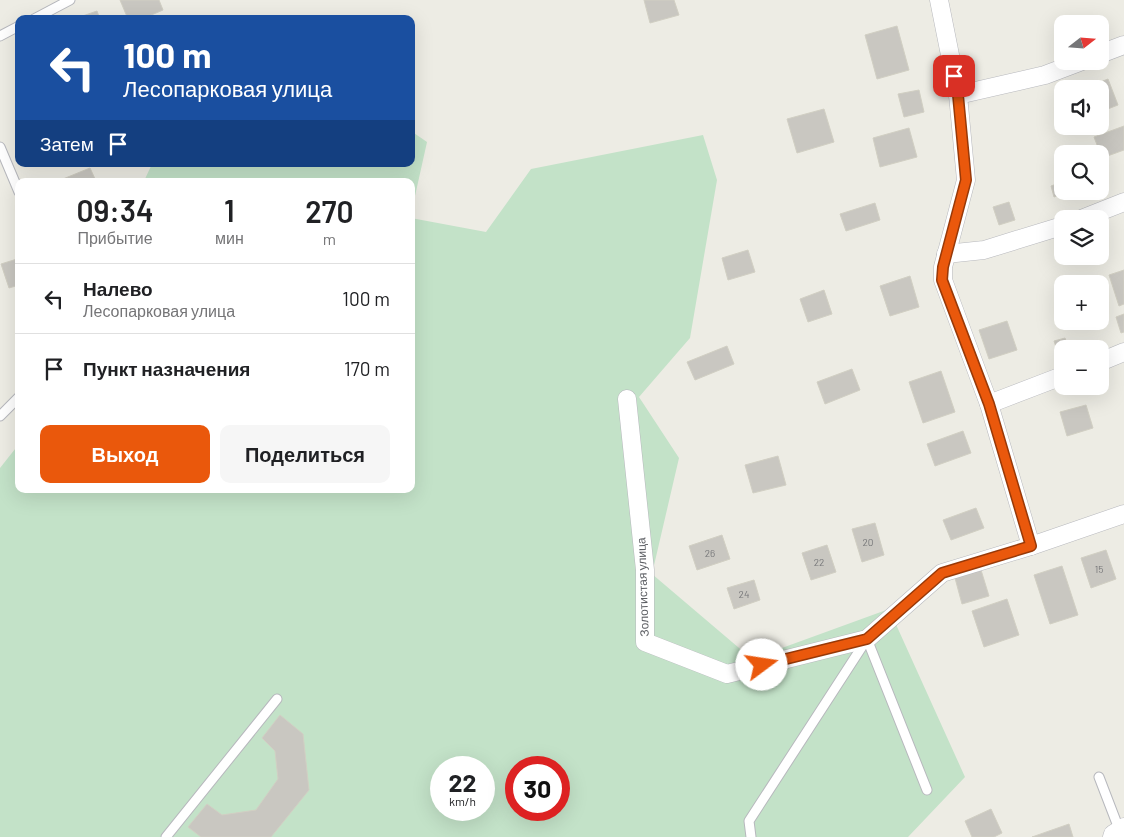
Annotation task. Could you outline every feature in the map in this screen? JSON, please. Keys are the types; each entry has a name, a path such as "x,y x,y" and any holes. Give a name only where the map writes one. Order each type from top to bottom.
{"street":[{"path":"939,0 958,95 966,180 946,254 942,280 989,404 1031,546"},
{"path":"1109,51 1124,45"},
{"path":"958,95 1045,75 1058,70"},
{"path":"1104,210 1124,202"},
{"path":"946,254 984,250 1054,228"},
{"path":"1109,358 1124,352"},
{"path":"989,404 1054,379"},
{"name":"Золотистая улица","path":"627,399 645,570 645,642 727,674 867,639 942,573 1031,546 1124,514"}],"lane":[{"path":"42,15 70,0"},
{"path":"0,36 15,28"},
{"path":"0,147 15,183"},
{"path":"0,416 15,401"},
{"path":"867,639 927,790"},
{"path":"751,837 749,821 867,639"},
{"path":"166,837 277,698"},
{"path":"1099,778 1117,832"}],"green space":[{"path":"415,134 427,142 415,196 415,178 145,178 151,167 415,167"},
{"path":"703,135 717,180 690,338 639,397 679,458 652,574 752,659 889,609 965,777 908,837 0,837 0,468 15,449 15,493 415,493 415,219 486,232 531,169"}],"building":[{"path":"120,0 159,0 163,10 151,15 126,15"},
{"path":"644,0 674,0 679,15 650,23"},
{"path":"97,11 98,15 86,15"},
{"path":"897,26 909,70 877,79 865,35"},
{"path":"1109,82 1118,105 1109,108"},
{"path":"919,90 924,112 904,117 898,94"},
{"path":"824,109 834,142 797,153 787,119"},
{"path":"1124,126 1124,150 1109,155 1109,145 1097,145 1094,137 1109,135 1109,132"},
{"path":"909,128 917,157 880,167 873,138"},
{"path":"90,168 95,178 65,178"},
{"path":"1054,185 1054,197 1051,186"},
{"path":"1009,202 1015,220 999,225 993,207"},
{"path":"875,203 880,220 846,231 840,214"},
{"path":"748,250 755,272 728,280 722,258"},
{"path":"15,260 15,286 9,288 1,264"},
{"path":"1124,270 1124,304 1119,306 1109,275"},
{"path":"910,276 919,307 890,316 880,286"},
{"path":"824,290 832,314 808,322 800,299"},
{"path":"1124,314 1124,332 1121,333 1116,317"},
{"path":"1007,321 1017,350 989,359 979,330"},
{"path":"727,346 734,364 695,380 687,362"},
{"path":"852,369 860,390 825,404 817,382"},
{"path":"941,371 955,412 923,423 909,382"},
{"path":"1086,405 1093,428 1067,436 1060,412"},
{"path":"963,431 971,453 935,466 927,444"},
{"path":"778,456 786,485 753,493 745,465"},
{"path":"976,508 984,528 951,540 943,520"},
{"path":"875,523 884,555 862,562 852,529"},
{"path":"722,535 730,559 697,570 689,546"},
{"path":"827,545 836,572 811,580 802,553"},
{"path":"1106,550 1116,579 1091,588 1081,558"},
{"path":"1062,566 1078,615 1050,624 1034,575"},
{"path":"981,570 989,596 962,604 955,578"},
{"path":"754,580 760,600 734,609 727,588"},
{"path":"1007,599 1019,635 984,647 972,611"},
{"path":"280,715 303,734 309,790 271,837 201,837 188,827 207,804 222,815 256,810 278,779 275,751 262,738"},
{"path":"991,809 1002,833 994,837 972,837 965,821"},
{"path":"1069,824 1073,837 1032,837"}],"route":[{"path":"762,665 867,639 942,573 1031,546 989,404 942,280 943,267 966,180 958,95 954,76"}]}
